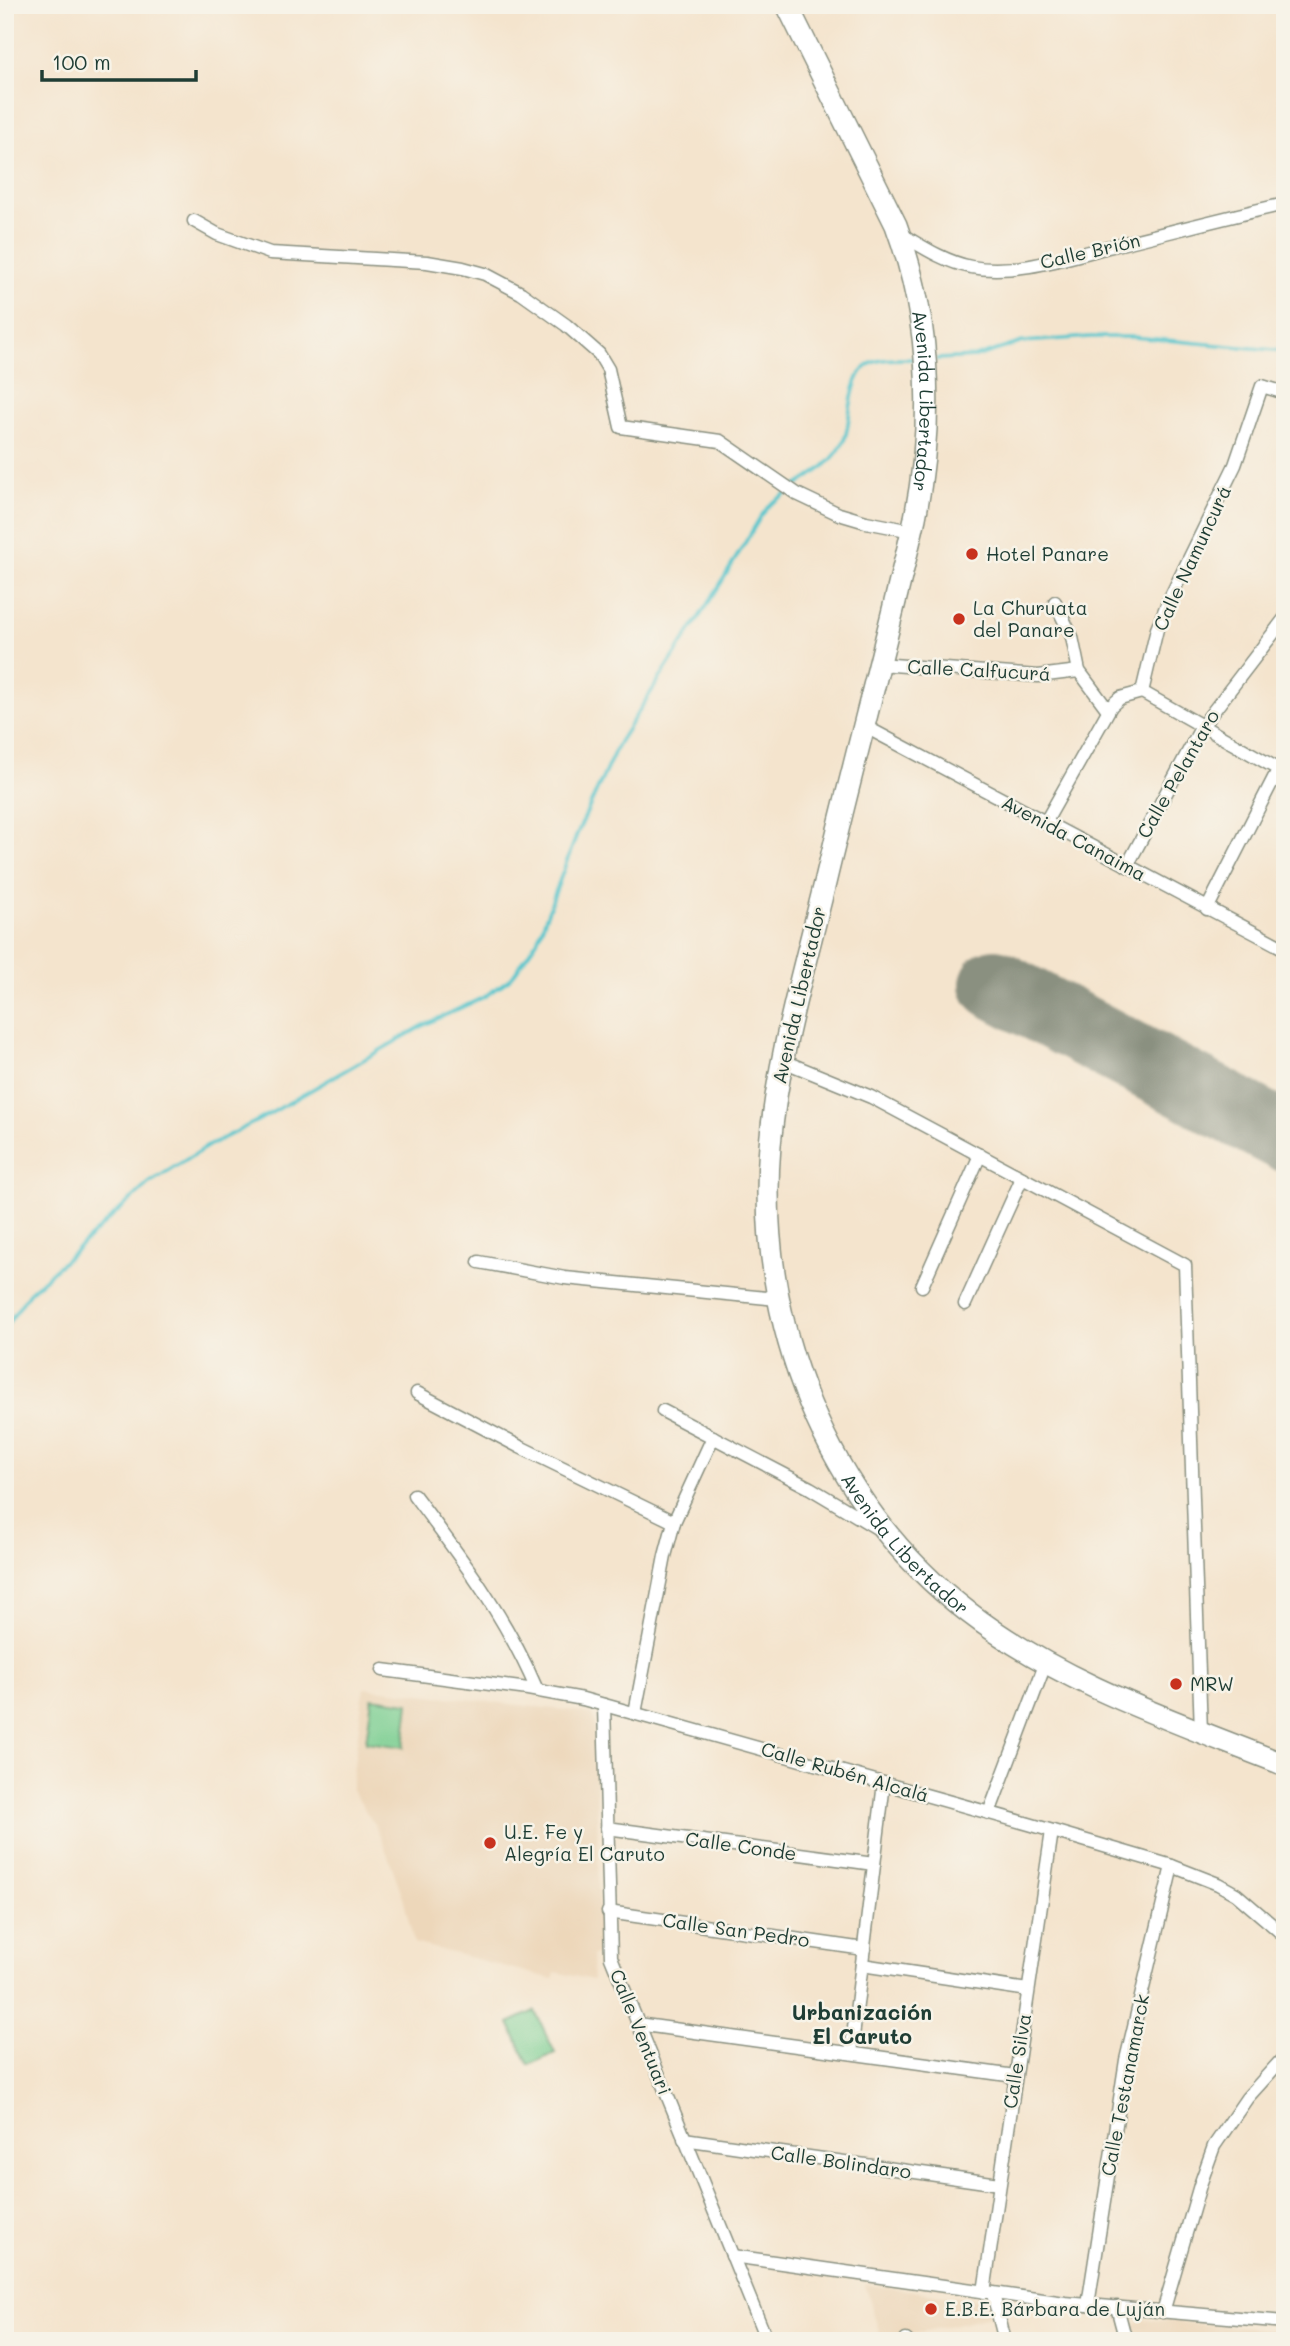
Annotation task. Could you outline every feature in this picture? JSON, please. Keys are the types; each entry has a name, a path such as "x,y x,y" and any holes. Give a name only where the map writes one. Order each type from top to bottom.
{"highway":[{"name":"Avenida Libertador","path":"787,5 899,233 919,312 928,382 924,467 912,531 783,1061 772,1124 768,1179 769,1239 777,1299 799,1375 821,1428 851,1482 918,1567 965,1610 1046,1662 1126,1701 1285,1765"}],"street":[{"name":"Calle Brión","path":"899,233 954,262 981,268 1000,268 1026,266 1082,254 1285,204"},
{"path":"194,221 217,234 270,253 427,262 485,274 521,293 566,325 599,354 608,369 621,427 720,441 791,490 856,520 912,531"},
{"name":"Calle Namuncurá","path":"1142,692 1157,629 1235,465 1262,386 1285,393"},
{"path":"1055,602 1072,637 1079,671 1108,710"},
{"name":"Calle Pelantaro","path":"1127,866 1202,726 1285,618"},
{"name":"Calle Calfucurá","path":"879,664 1038,676 1079,671"},
{"path":"1045,823 1108,710 1120,698 1142,692 1282,771 1207,909"},
{"name":"Avenida Canaima","path":"863,726 1285,949"},
{"path":"783,1061 871,1097 1185,1265 1201,1732"},
{"path":"922,1286 980,1155"},
{"path":"965,1304 1022,1178"},
{"path":"479,1262 565,1278 777,1299"},
{"path":"416,1393 674,1522"},
{"path":"663,1410 810,1488 892,1537"},
{"path":"635,1713 674,1522 713,1437"},
{"path":"414,1495 481,1585 521,1651 537,1690"},
{"path":"989,1812 1046,1662"},
{"name":"Calle Rubén Alcalá","path":"383,1670 537,1690 604,1705 1052,1830 1172,1866 1219,1884 1236,1894 1285,1936"},
{"name":"Calle Ventuari","path":"604,1705 611,1957 767,2341"},
{"path":"851,2053 884,1783"},
{"name":"Calle Conde","path":"607,1828 874,1864"},
{"name":"Calle Silva","path":"988,2293 999,2184 1052,1830"},
{"name":"Calle Testanamarck","path":"1088,2305 1126,2060 1172,1866"},
{"name":"Calle San Pedro","path":"608,1912 864,1949"},
{"path":"862,1965 1028,1990"},
{"path":"637,2024 1015,2076"},
{"path":"1163,2312 1199,2185 1214,2146 1241,2106 1285,2056"},
{"name":"Calle Bolindaro","path":"684,2140 999,2184"},
{"path":"732,2256 1088,2305 1285,2322"},
{"path":"988,2293 1006,2341"},
{"path":"1117,2307 1126,2341"}],"shaded area":[{"name":"U.E. Fe y Alegría El Caruto","path":"364,1688 593,1715 600,1954 592,1955 593,1980 555,1972 553,1979 414,1943 403,1897 389,1858 377,1829 351,1788"},
{"name":"E.B.E. Bárbara de Luján","path":"865,2284 989,2302 991,2316 882,2341"},
{"path":"1143,2319 1285,2331 1285,2341 1136,2341 1134,2324"}],"green space":[{"path":"372,1698 409,1703 404,1747 366,1742"},
{"path":"535,2011 555,2053 529,2065 509,2023"}],"waterway":[{"path":"937,359 975,357 1023,342 1090,337 1133,337 1285,351"},
{"path":"793,488 826,464 842,445 854,388 864,368 871,363 890,359 917,359"},
{"path":"5,1328 29,1293 149,1183 208,1146 259,1120 424,1025 484,997 511,978 537,941 577,834 619,742 761,516 771,504 787,493"}],"runway":[{"path":"995,984 1285,1137"}],"place":[{"name":"Hotel Panare","path":"972,554"},
{"name":"La Churuata del Panare","path":"959,619"},
{"name":"MRW","path":"1176,1684"},
{"name":"U.E. Fe y Alegría El Caruto","path":"490,1843"},
{"name":"E.B.E. Bárbara de Luján","path":"931,2309"}],"district":[{"name":"Urbanización El Caruto","path":"862,2025"}]}
